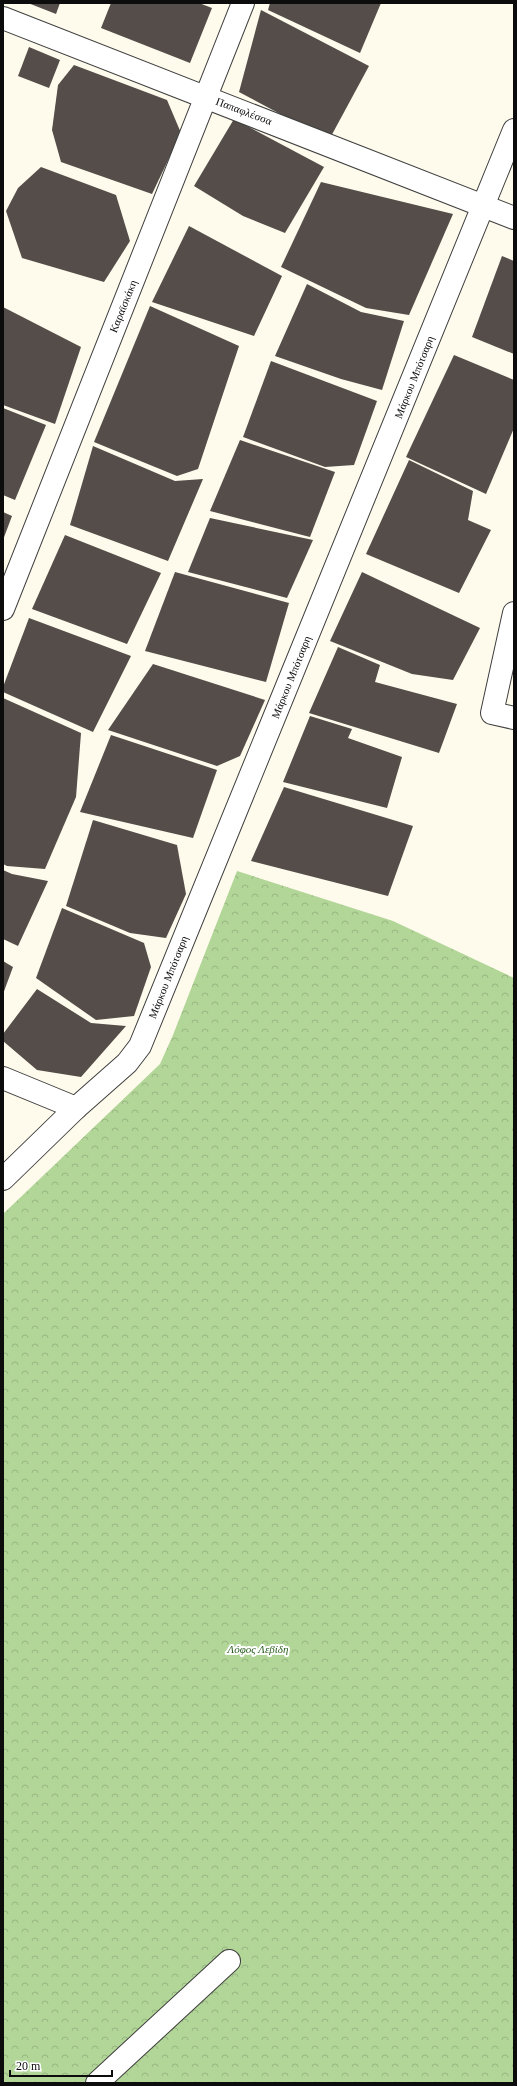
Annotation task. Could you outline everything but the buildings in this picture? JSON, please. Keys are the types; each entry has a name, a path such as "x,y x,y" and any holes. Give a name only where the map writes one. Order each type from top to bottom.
{"street":[{"name":"Καραϊσκάκη","path":"3,609 243,3"},
{"name":"Παπαφλέσσα","path":"3,18 206,96 514,218"},
{"name":"Μάρκου Μπότσαρη","path":"3,1179 76,1108 127,1063 140,1046 514,130"},
{"path":"514,613 492,713 514,718"},
{"path":"3,1078 76,1108"},
{"path":"97,2083 229,1961"}],"green space":[{"name":"Λόφος Λεβίδη","path":"237,871 393,921 514,978 514,2083 3,2083 3,1214 160,1064 173,1035"}]}
